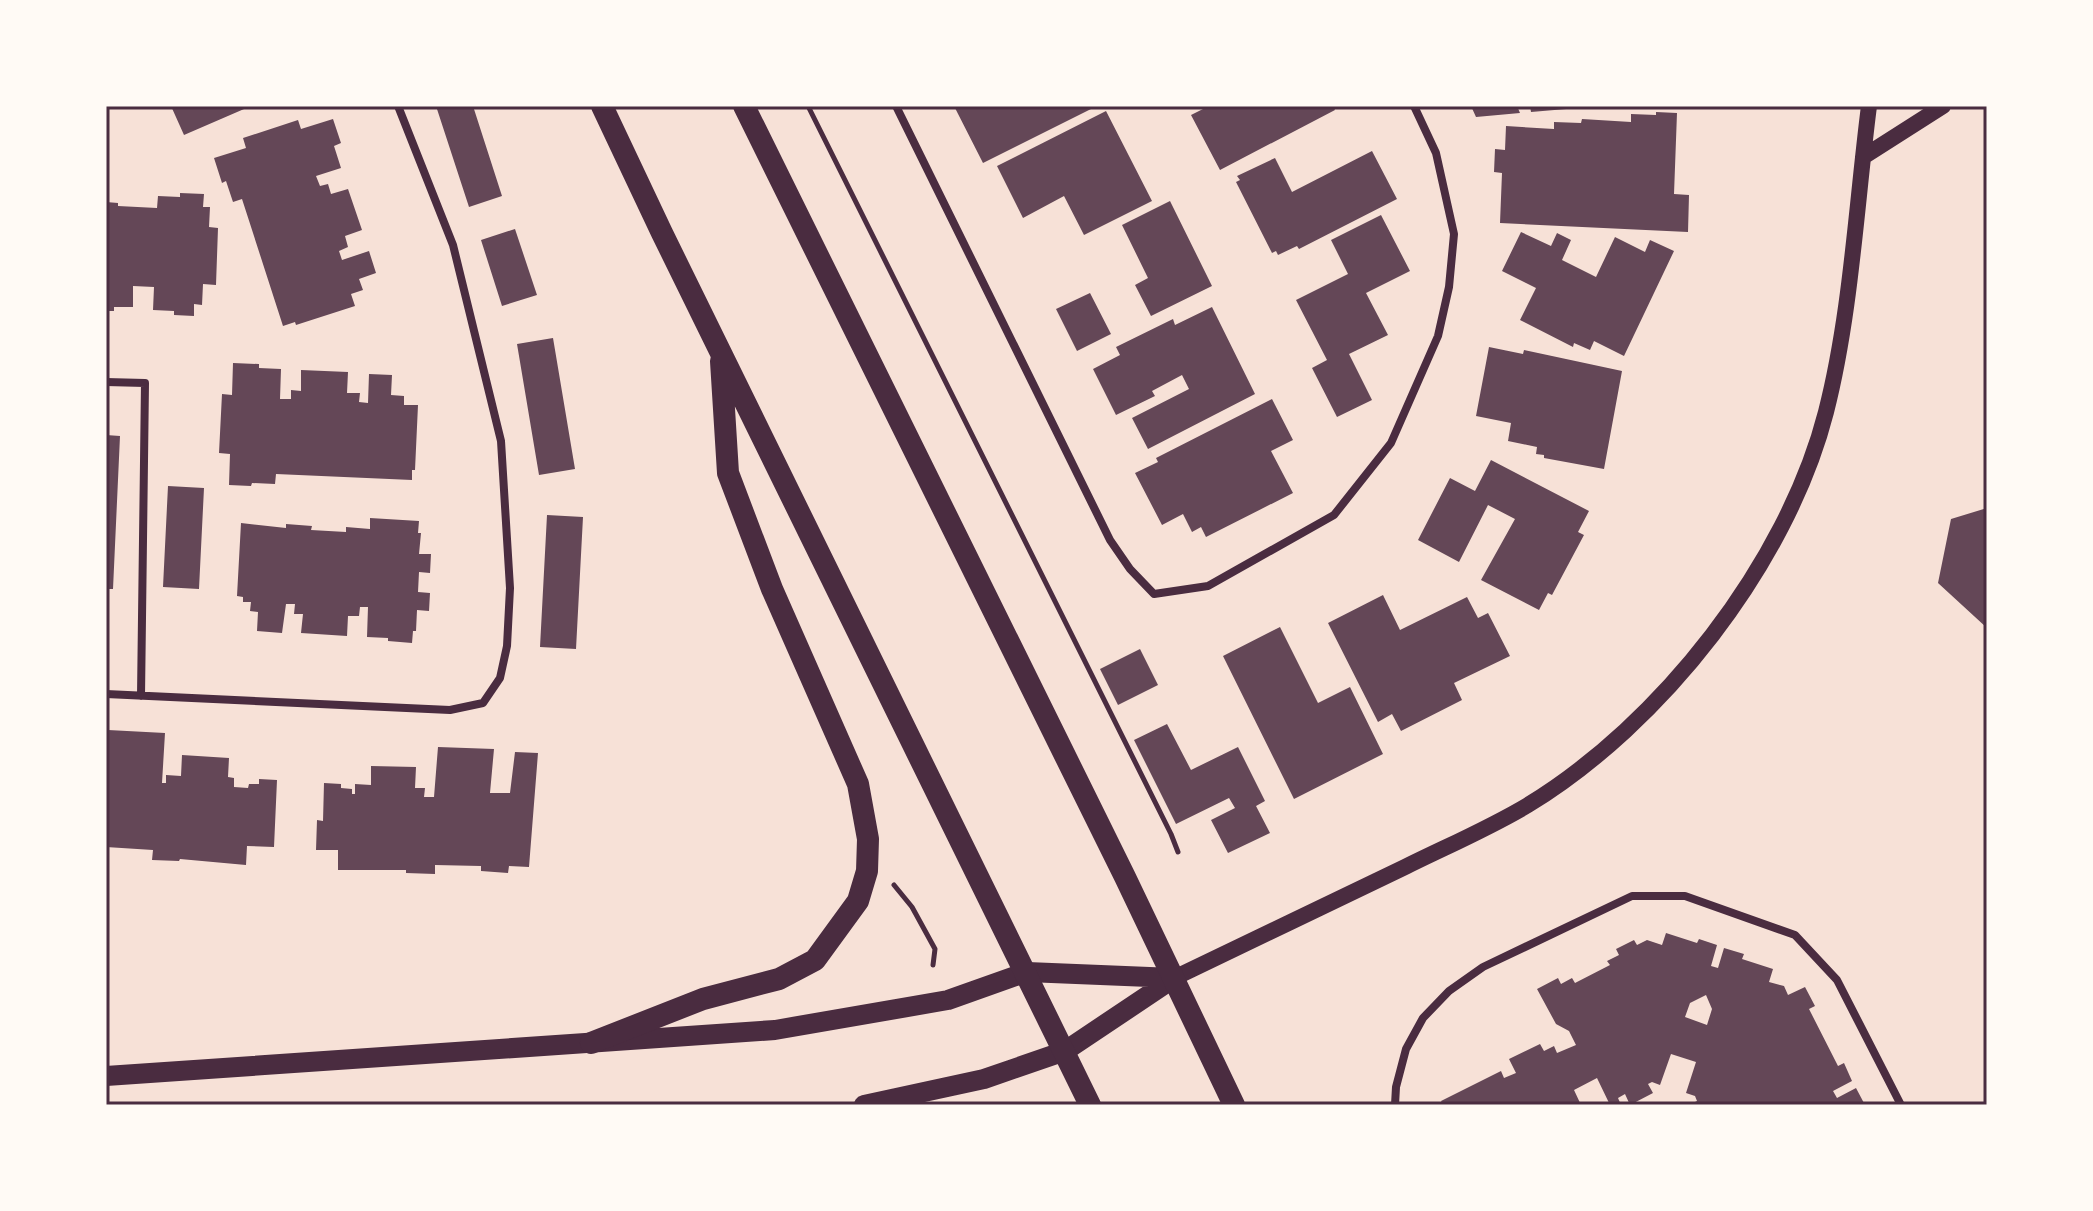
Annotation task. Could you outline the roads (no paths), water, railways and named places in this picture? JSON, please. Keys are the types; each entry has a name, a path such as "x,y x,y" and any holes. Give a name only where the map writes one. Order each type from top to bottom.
{"highway":[{"path":"602,106 1090,1105"},
{"path":"744,106 1234,1105"},
{"path":"591,1043 703,999 779,979 815,960 858,901 867,871 868,839 858,784 772,589 728,473 721,352"}],"main road":[{"path":"864,1105 984,1079 1065,1051 1174,978 1473,834 1528,804 1579,769 1633,723 1678,677 1723,621 1767,554 1801,485 1826,414 1842,333 1869,106"},
{"path":"1863,157 1943,106"},
{"path":"106,1076 775,1030 948,1000 1027,972 1174,978"}],"street":[{"path":"106,694 450,710 483,703 500,678 507,646 510,588 501,441 453,245 398,106"},
{"path":"896,106 1110,540 1130,569 1154,594 1208,586 1334,515 1391,443 1438,336 1449,287 1454,234 1436,153 1414,106"},
{"path":"106,382 145,383 141,696"},
{"path":"1395,1105 1396,1087 1406,1049 1423,1018 1449,991 1483,967 1632,896 1685,896 1795,935 1837,980 1901,1105"}]}
